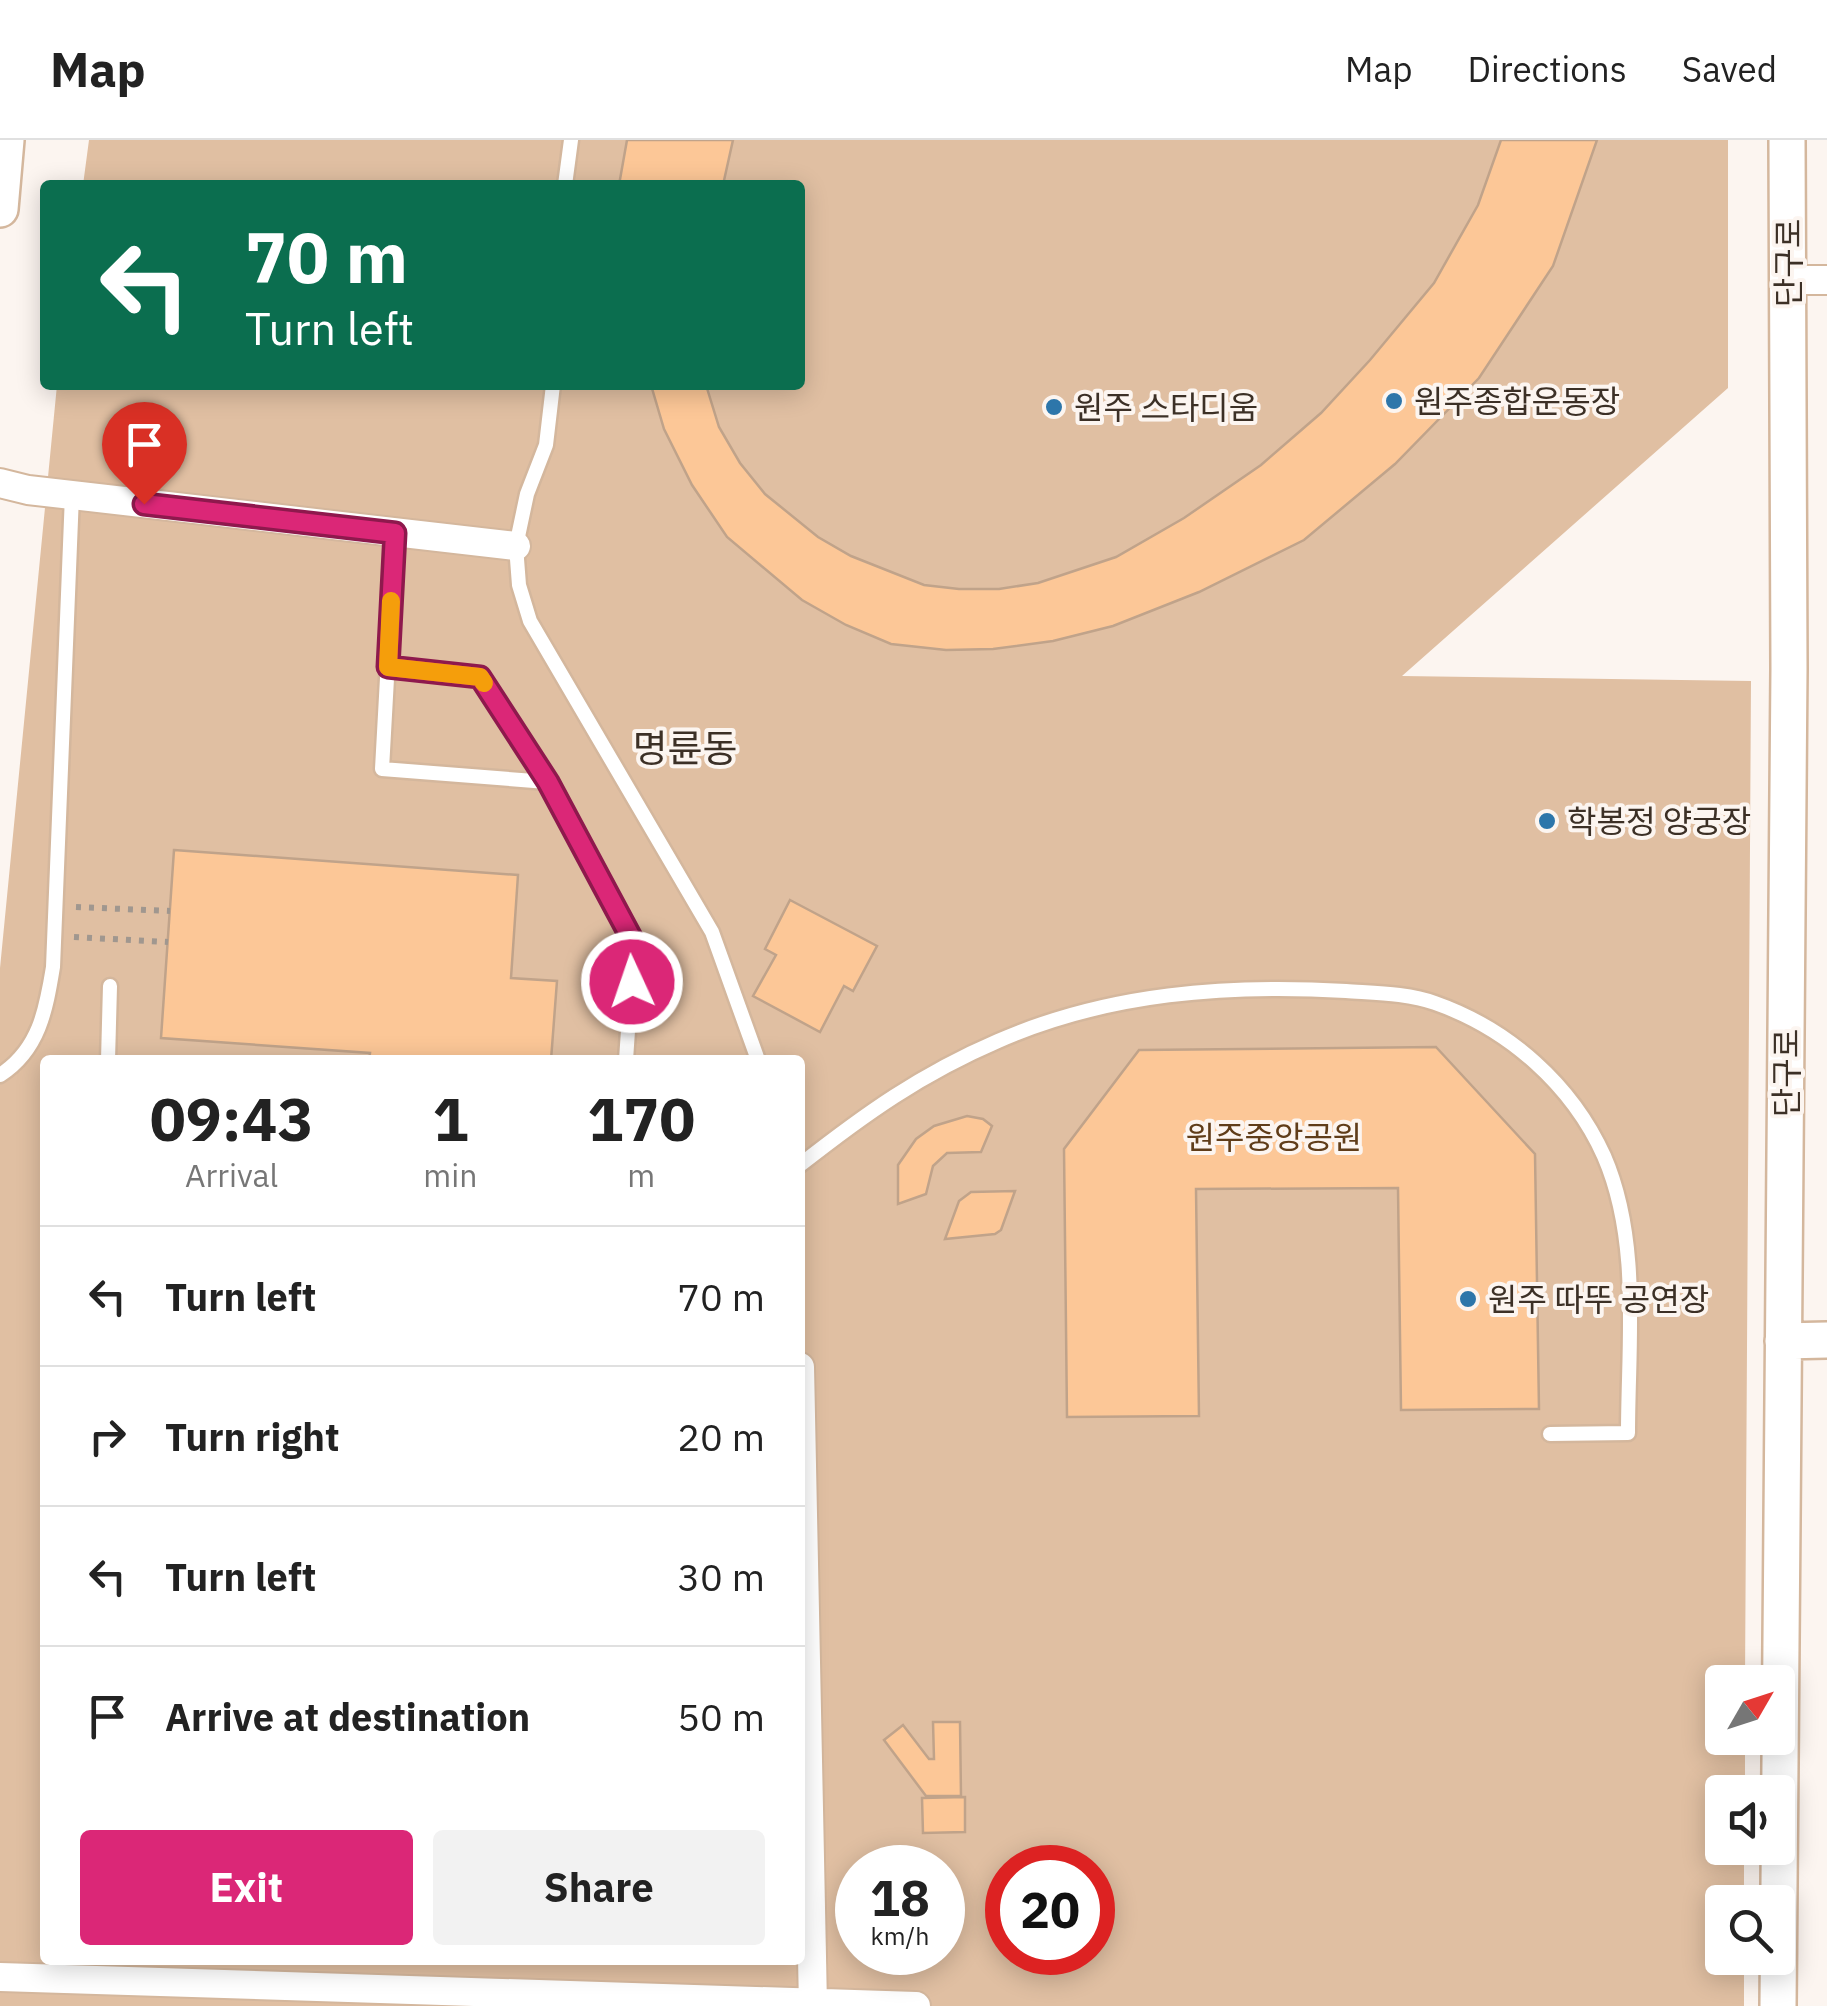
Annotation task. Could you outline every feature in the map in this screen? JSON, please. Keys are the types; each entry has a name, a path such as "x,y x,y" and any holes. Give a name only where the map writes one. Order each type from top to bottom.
{"street":[{"path":"0,209 6,140"},
{"name":"단구로","path":"1778,2006 1789,668 1786,140"},
{"path":"1788,280 1827,280"},
{"path":"0,483 72,496 516,546"},
{"path":"1784,1341 1827,1340"},
{"path":"805,1612 813,2005"},
{"path":"0,1978 916,2006"}],"lane":[{"path":"566,180 570,140"},
{"path":"553,390 546,445 527,494 516,546 519,585 530,622 712,932 756,1055"},
{"path":"0,1076 28,1052 45,1012 56,906 72,496"},
{"path":"395,533 382,769 548,782"},
{"path":"388,667 480,677 548,782 634,943 626,1055"},
{"path":"108,1055 110,986"},
{"path":"805,1160 912,1082 999,1040 1093,1006 1204,991 1294,988 1378,993 1432,1002 1486,1026 1527,1054 1572,1101 1604,1156 1620,1206 1628,1270 1628,1433 1550,1434"}],"path":[{"path":"56,906 170,912"},
{"path":"54,936 168,942"}],"green space":[{"name":"원주중앙공원","path":"89,140 1728,140 1728,388 1402,676 1751,681 1745,1665 1705,1665 1705,1755 1745,1755 1745,1775 1705,1775 1705,1865 1744,1865 1744,1885 1705,1885 1705,1975 1744,1975 1744,2006 0,2006 0,968 57,390 805,390 805,180 84,180"}],"building":[{"path":"627,140 733,140 724,180 620,180"},
{"name":"원주종합운동장","path":"1501,140 1597,140 1553,266 1479,378 1395,464 1304,540 1199,592 1113,626 1053,641 946,650 891,644 802,600 727,537 692,485 664,429 652,390 708,390 719,427 740,463 765,494 818,537 851,556 924,585 999,589 1038,583 1116,557 1184,518 1261,465 1321,413 1370,360 1434,283 1478,205"},
{"path":"174,850 518,875 511,978 557,981 551,1055 370,1055 161,1038"},
{"path":"790,900 877,946 853,991 844,986 820,1032 753,996 776,955 765,949"},
{"name":"원주 따뚜 공연장","path":"1436,1047 1535,1154 1539,1409 1401,1410 1398,1188 1196,1189 1199,1416 1067,1417 1064,1149 1139,1050"},
{"path":"967,1116 983,1119 992,1126 981,1152 947,1153 933,1166 926,1194 898,1204 898,1165 916,1139 934,1126"},
{"path":"1015,1191 1001,1230 945,1239 959,1201 971,1192"},
{"path":"933,1722 960,1722 961,1796 926,1796 884,1740 903,1725 929,1759 934,1759"},
{"path":"965,1797 965,1832 923,1833 922,1798"}],"slow traffic":[{"path":"391,601 388,667 480,677 484,683"}],"place":[{"name":"원주종합운동장","path":"1394,401"},
{"name":"원주 스타디움","path":"1054,407"},
{"name":"학봉정 양궁장","path":"1547,821"},
{"name":"원주 따뚜 공연장","path":"1468,1299"}],"district":[{"name":"명륜동","path":"685,747"}],"route":[{"path":"144,504 395,533 388,667 480,677 548,782 634,943 632,982"}]}
